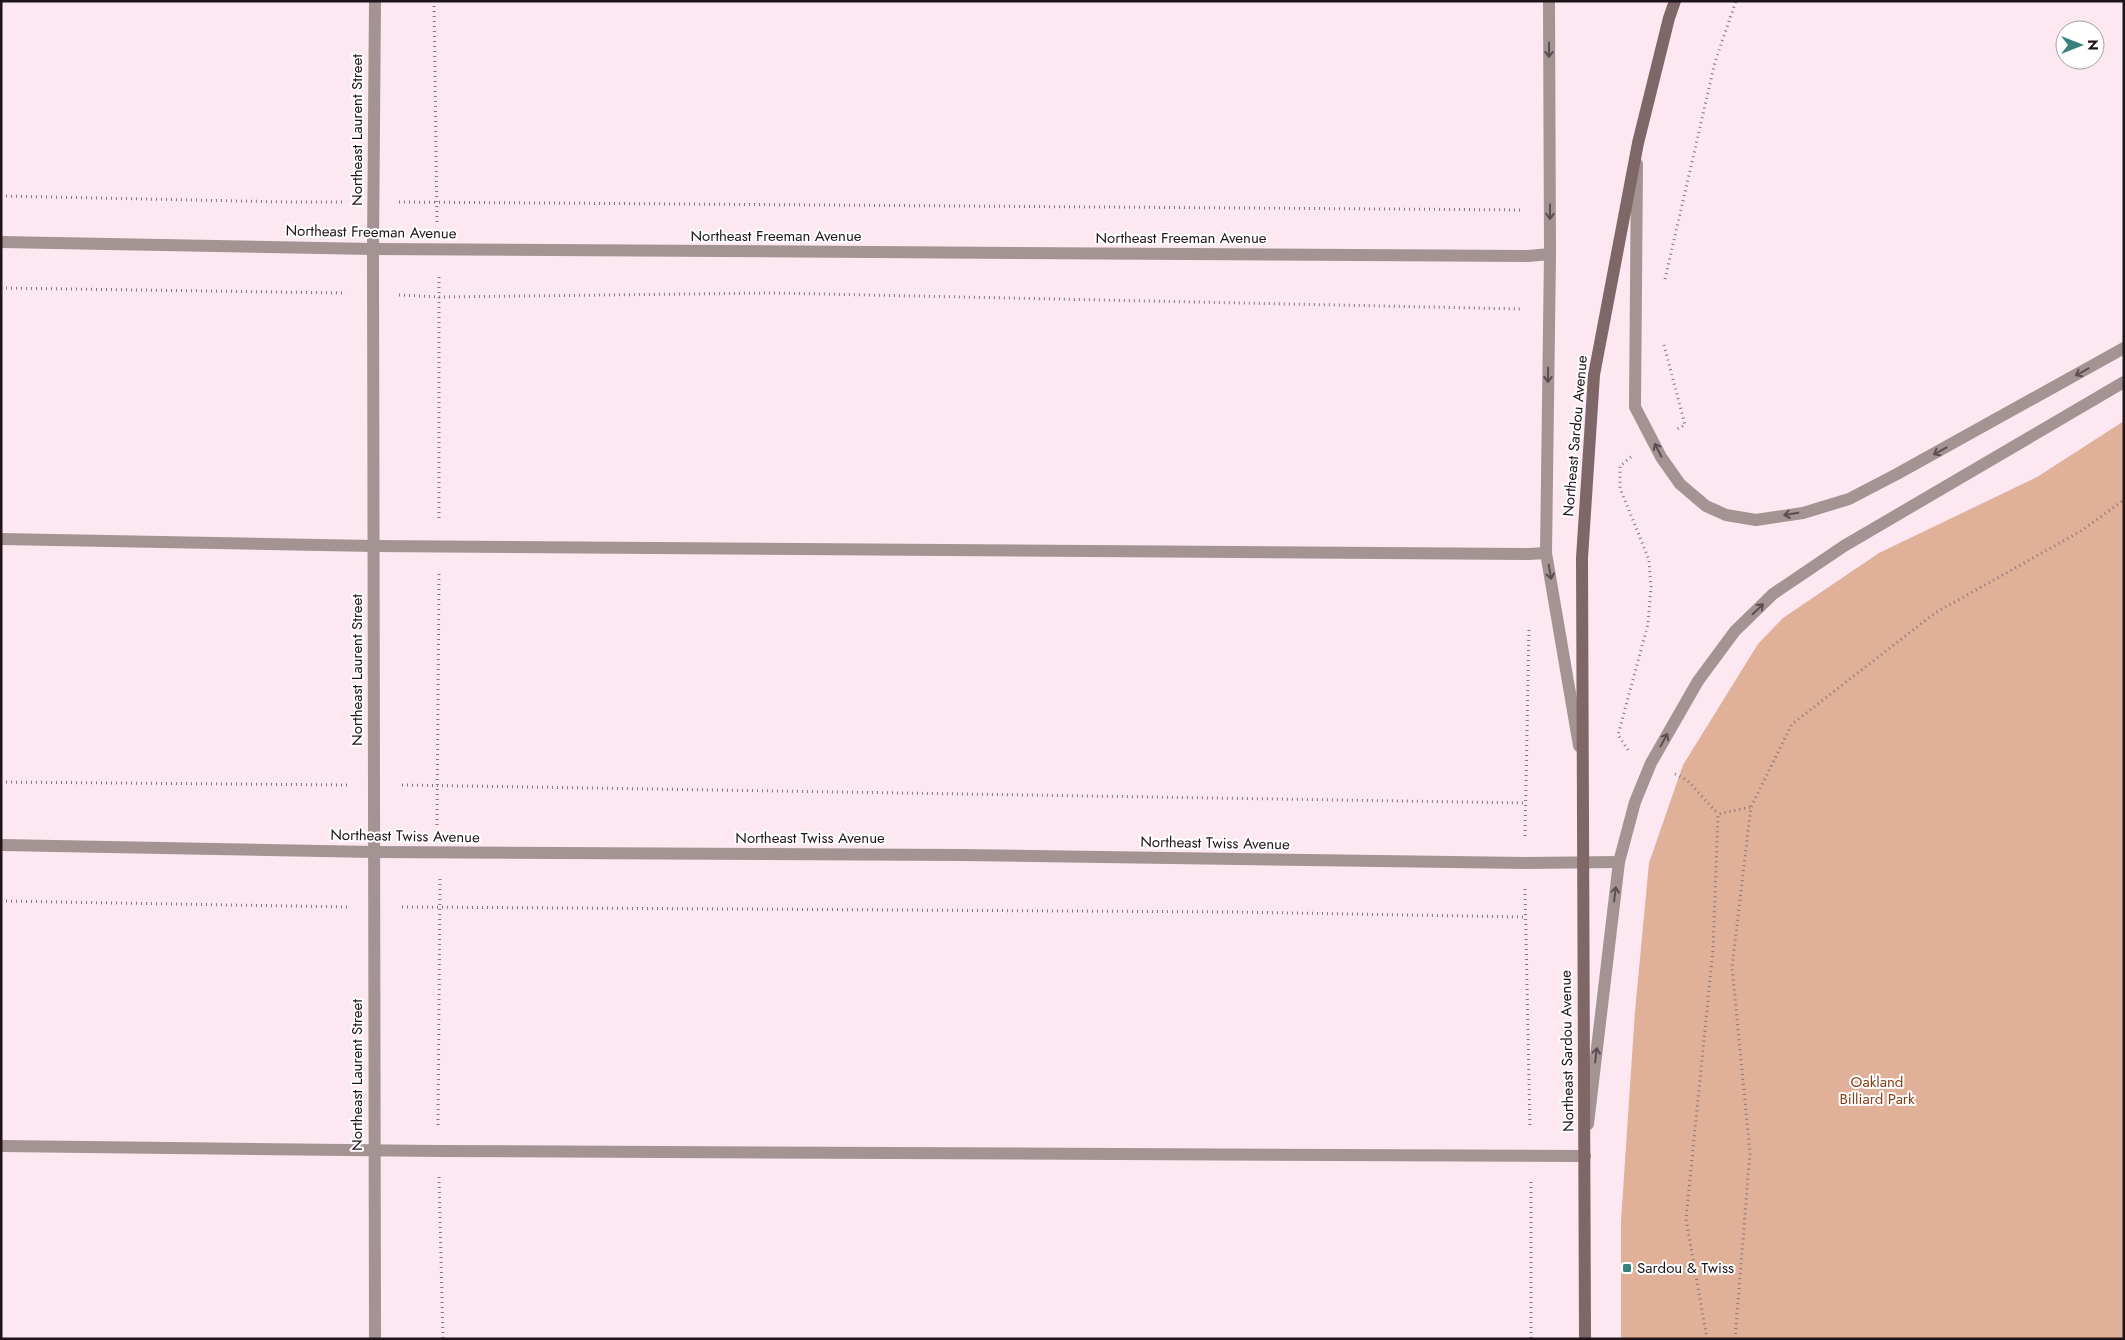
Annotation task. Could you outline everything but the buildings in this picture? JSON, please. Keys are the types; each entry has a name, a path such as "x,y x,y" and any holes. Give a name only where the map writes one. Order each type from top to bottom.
{"main road":[{"name":"Northeast Sardou Avenue","path":"1585,1339 1582,558 1594,375 1638,143 1669,18 1675,1"}],"street":[{"name":"Northeast Laurent Street","path":"375,1 372,249 375,1339"},
{"name":"Northeast Sardou Avenue","path":"1549,1 1550,254 1546,553 1582,762"},
{"path":"1638,143 1635,407 1661,458 1680,484 1706,506 1726,515 1756,520 1803,513 1850,499 2124,348"},
{"name":"Northeast Freeman Avenue","path":"1,242 439,250 1518,256 1550,254"},
{"path":"1,1146 373,1151 1584,1156 1619,862 1635,802 1651,763 1698,681 1735,631 1773,594 1844,546 2124,382"},
{"path":"1,539 373,546 1546,553"},
{"name":"Northeast Twiss Avenue","path":"1,845 440,853 960,855 1525,863 1619,862"}],"path":[{"path":"434,1 436,202 439,250 437,820 440,853 438,1151 442,1339"},
{"path":"1,196 288,202 373,201 1526,210"},
{"path":"1,288 372,293 439,298 774,293 1528,309"},
{"path":"1735,1339 1750,1153 1732,967 1751,807 1792,724 1935,613 2081,531 2124,500"},
{"path":"1,782 437,784 1526,803"},
{"path":"1707,1339 1686,1219 1713,950 1718,814 1751,807"},
{"path":"1,901 374,907 439,905 1526,917"},
{"path":"1531,1156 1531,1339"}],"green space":[{"name":"Oakland Billiard Park","path":"2124,421 2124,1339 1621,1339 1621,1221 1635,1011 1649,863 1683,765 1758,644 1783,618 1879,553 2037,477"}],"place":[{"name":"Sardou & Twiss","path":"1627,1268"}]}
